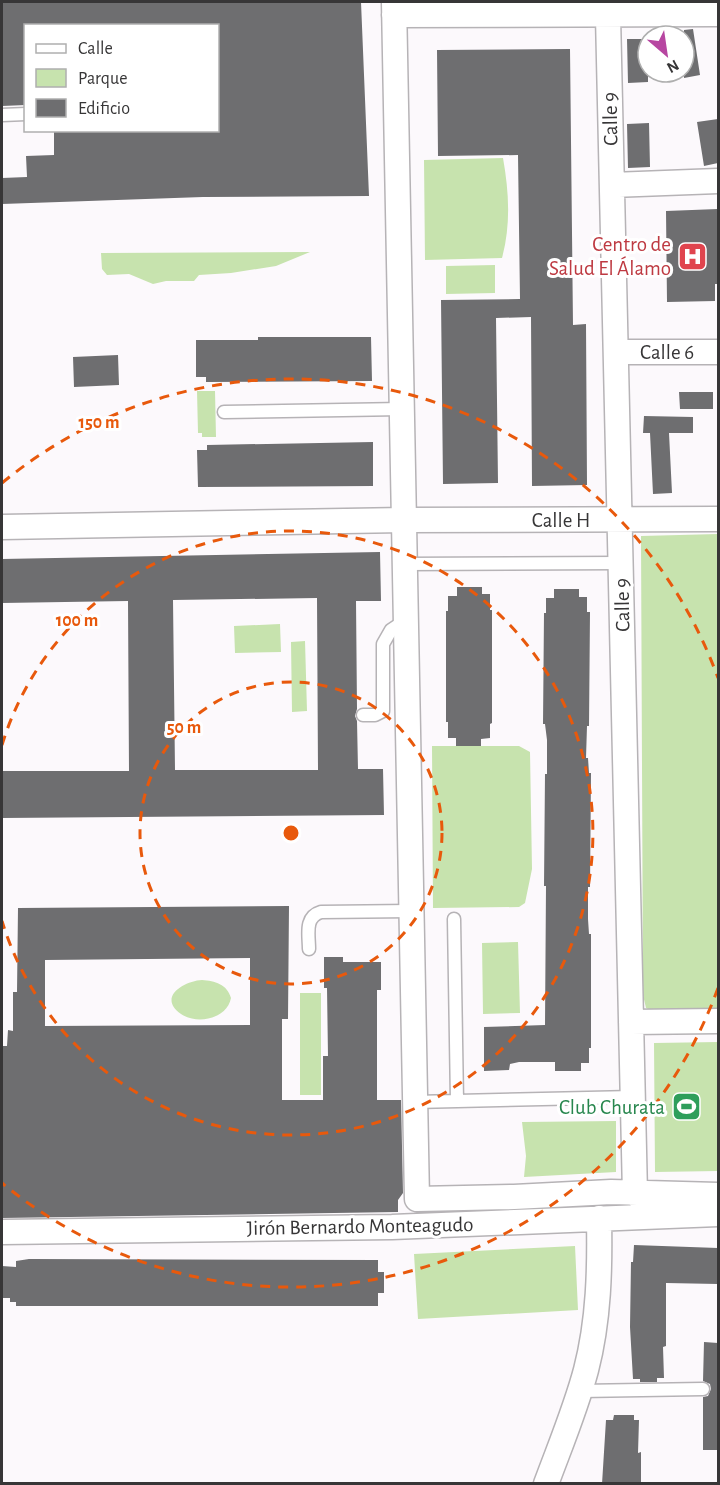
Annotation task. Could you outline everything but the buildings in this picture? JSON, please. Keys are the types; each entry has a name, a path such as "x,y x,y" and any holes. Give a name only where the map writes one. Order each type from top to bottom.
{"street":[{"path":"415,1102 394,8 608,16 718,14"},
{"name":"Calle 9","path":"608,16 635,1194"},
{"path":"612,185 718,182"},
{"name":"Calle 6","path":"616,352 718,352"},
{"name":"Calle H","path":"2,527 404,520 718,519"},
{"path":"631,1022 718,1021"},
{"name":"Jirón Bernardo Monteagudo","path":"415,1102 417,1199 611,1192 718,1195"},
{"name":"Jirón Bernardo Monteagudo","path":"2,1232 392,1227 718,1214"},
{"path":"546,1484 580,1391 590,1350 597,1310 600,1251 598,1218"}],"lane":[{"path":"2,115 24,114"},
{"path":"224,412 402,409"},
{"path":"404,564 621,562"},
{"path":"363,715 375,715 383,711 383,644 391,630 406,620"},
{"path":"309,949 310,918 315,914 321,912 411,911"},
{"path":"454,919 457,1101"},
{"path":"415,1102 633,1097"},
{"path":"580,1391 703,1389"}],"green space":[{"path":"503,158 508,208 507,233 502,258 425,260 424,160"},
{"path":"310,252 276,266 199,275 194,281 166,281 153,284 129,274 107,275 102,269 101,253"},
{"path":"495,265 495,293 446,294 446,266"},
{"path":"197,391 215,391 216,437 202,437 202,433 198,433"},
{"path":"718,534 718,1012 650,1010 646,1008 643,995 641,536"},
{"path":"280,624 281,652 235,653 234,626"},
{"path":"305,641 307,711 292,712 291,642"},
{"path":"432,746 519,746 530,752 532,869 525,903 519,907 433,908"},
{"path":"518,942 520,1013 483,1014 482,943"},
{"path":"202,980 216,982 227,989 231,998 228,1005 224,1011 210,1018 195,1019 181,1014 174,1008 172,996 188,983"},
{"path":"300,993 321,993 321,1095 300,1095"},
{"name":"Club Churata","path":"718,1042 718,1171 655,1172 654,1043"},
{"path":"616,1121 616,1172 524,1177 526,1156 522,1122"},
{"path":"575,1246 578,1310 418,1319 414,1254"}],"place":[{"name":"Centro de Salud El Álamo","path":"692,256"},
{"name":"Club Churata","path":"686,1107"}]}
